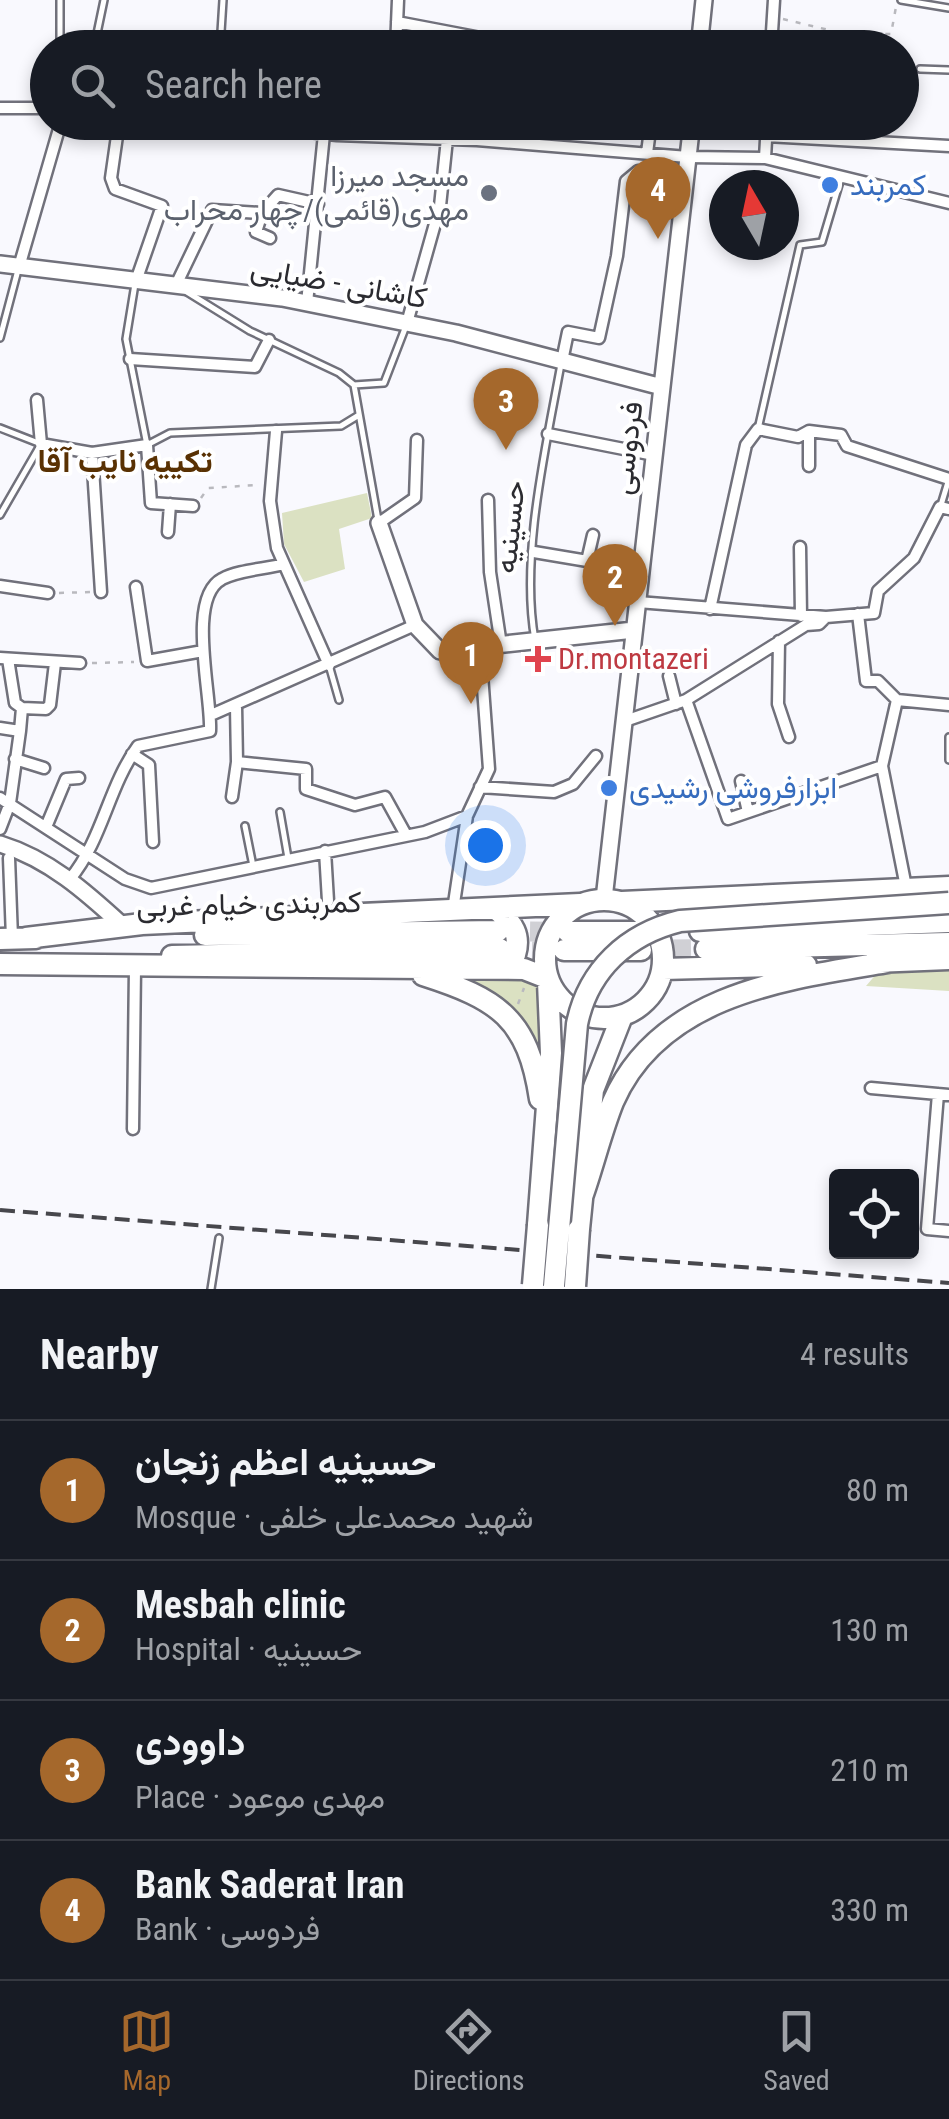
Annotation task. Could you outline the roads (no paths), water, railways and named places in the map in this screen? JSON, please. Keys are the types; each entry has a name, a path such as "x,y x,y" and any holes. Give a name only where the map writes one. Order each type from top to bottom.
{"highway":[{"path":"13,938 123,926 949,886"},
{"path":"719,897 695,914 691,927 694,956 705,949 949,943"},
{"path":"0,964 524,969 547,979 570,1008 604,1019 622,1016 649,998 662,969 659,936 638,910 613,901"},
{"path":"554,1287 538,1225 551,1054 544,948 549,934 567,912 580,904"},
{"path":"554,1287 577,1024 585,994 608,961 650,930 680,921 949,904"},
{"path":"490,970 508,964 518,942 513,926 497,910"},
{"path":"662,969 705,949 949,922"},
{"name":"کمربندی خیام غربی","path":"13,938 499,941 206,953 90,964"},
{"path":"566,941 641,941"},
{"path":"705,949 888,962 949,959"},
{"path":"582,1197 614,1102 625,1081 680,1023 750,989 888,962"},
{"path":"402,968 480,996 510,1016 529,1048 544,1124"},
{"path":"554,1287 578,1229 586,1132 594,1090 622,1016"}],"street":[{"path":"397,30 398,0"},
{"path":"701,30 704,0"},
{"path":"771,30 774,0"},
{"path":"397,22 439,30"},
{"path":"0,108 30,108"},
{"path":"19,266 56,140"},
{"path":"116,140 111,178 114,189 162,206 136,280"},
{"path":"306,303 323,140"},
{"path":"407,323 440,206 447,140"},
{"path":"462,140 688,157 765,158 949,202"},
{"path":"648,152 649,140"},
{"name":"فردوسی","path":"613,901 624,721 690,140"},
{"path":"765,158 766,140"},
{"path":"839,140 949,146"},
{"path":"562,361 568,332 599,338 626,181 638,171"},
{"path":"270,238 256,232 262,212 278,195 318,204"},
{"path":"176,286 212,210 262,212"},
{"name":"کاشانی - ضیایی","path":"0,264 306,303 407,323 662,388"},
{"path":"130,359 255,366 269,340"},
{"path":"37,400 41,444 92,453 147,446 152,503 193,506"},
{"path":"710,608 746,445 758,429 798,437 810,431 841,436 847,446 949,479"},
{"path":"810,431 810,466"},
{"path":"276,432 271,484 276,548 329,665"},
{"path":"548,434 654,455"},
{"path":"417,440 415,498 379,523 415,625 440,651 634,630"},
{"path":"92,453 101,592"},
{"path":"488,500 490,572 501,645"},
{"path":"168,532 170,504"},
{"path":"638,602 802,616 874,613 878,591 914,558 944,508"},
{"path":"588,561 593,535"},
{"path":"800,548 802,616"},
{"path":"534,552 641,570"},
{"path":"70,879 90,855 120,770 138,746 210,731 202,651 204,600 219,580 284,564"},
{"path":"0,586 48,593"},
{"path":"136,588 147,661 202,651"},
{"path":"858,614 866,681 878,681 897,700 946,706"},
{"path":"624,721 681,702 779,641 826,617"},
{"path":"211,715 415,625"},
{"path":"779,641 778,704 789,737"},
{"path":"453,910 468,816 490,769 480,647"},
{"path":"55,663 50,705 46,709 22,708 15,703 4,659 80,663"},
{"path":"669,676 728,819 882,766"},
{"path":"897,700 882,766 906,887"},
{"path":"232,796 237,762 236,706"},
{"path":"0,829 22,708"},
{"path":"0,728 20,730"},
{"path":"132,754 149,764 153,842"},
{"path":"480,787 554,792 572,784 596,756"},
{"path":"14,759 44,768"},
{"path":"237,762 306,769 306,790 355,805 385,797 406,835"},
{"path":"46,827 66,779 79,778"},
{"path":"742,781 748,812"},
{"path":"5,801 136,885 151,888 406,835 468,816"},
{"path":"13,938 4,851 22,851 70,879 123,926"},
{"path":"326,851 328,901"},
{"path":"133,1128 135,968"},
{"path":"871,1088 944,1095 927,1229 949,1231"}],"lane":[{"path":"60,0 60,30"},
{"path":"98,30 104,0"},
{"path":"221,30 222,0"},
{"path":"900,0 949,8"},
{"path":"920,69 949,70"},
{"path":"758,429 800,245 822,242 841,176"},
{"path":"0,338 19,266"},
{"path":"136,280 126,339 147,446 170,433 276,432 340,426 359,415"},
{"path":"176,286 269,340 340,373 354,386 379,523"},
{"path":"354,386 384,384 407,323"},
{"name":"حسینیه","path":"535,641 529,606 534,552 548,434 562,361"},
{"path":"0,428 41,444 0,515"},
{"path":"944,508 949,479"},
{"path":"329,665 338,700"},
{"path":"948,738 949,760"},
{"path":"280,812 288,859"},
{"path":"245,826 254,866"},
{"path":"212,1289 219,1238"}],"tunnel":[{"path":"500,931 568,932"},
{"path":"502,949 564,950"},
{"path":"641,950 706,949"}],"railway":[{"path":"0,1210 949,1283"}],"place":[{"name":"کمربند","path":"830,185"},
{"name":"مسجد میرزا مهدی(قائمی)/چهار محراب","path":"489,193"},
{"name":"Bank Saderat Iran","path":"658,239"},
{"name":"داوودی","path":"506,450"},
{"name":"Mesbah clinic","path":"615,626"},
{"name":"Dr.montazeri","path":"538,659"},
{"name":"حسینیه اعظم زنجان","path":"471,704"},
{"name":"ابزارفروشی رشیدی","path":"609,788"}],"district":[{"name":"تکییه نایب آقا","path":"125,461"}]}
